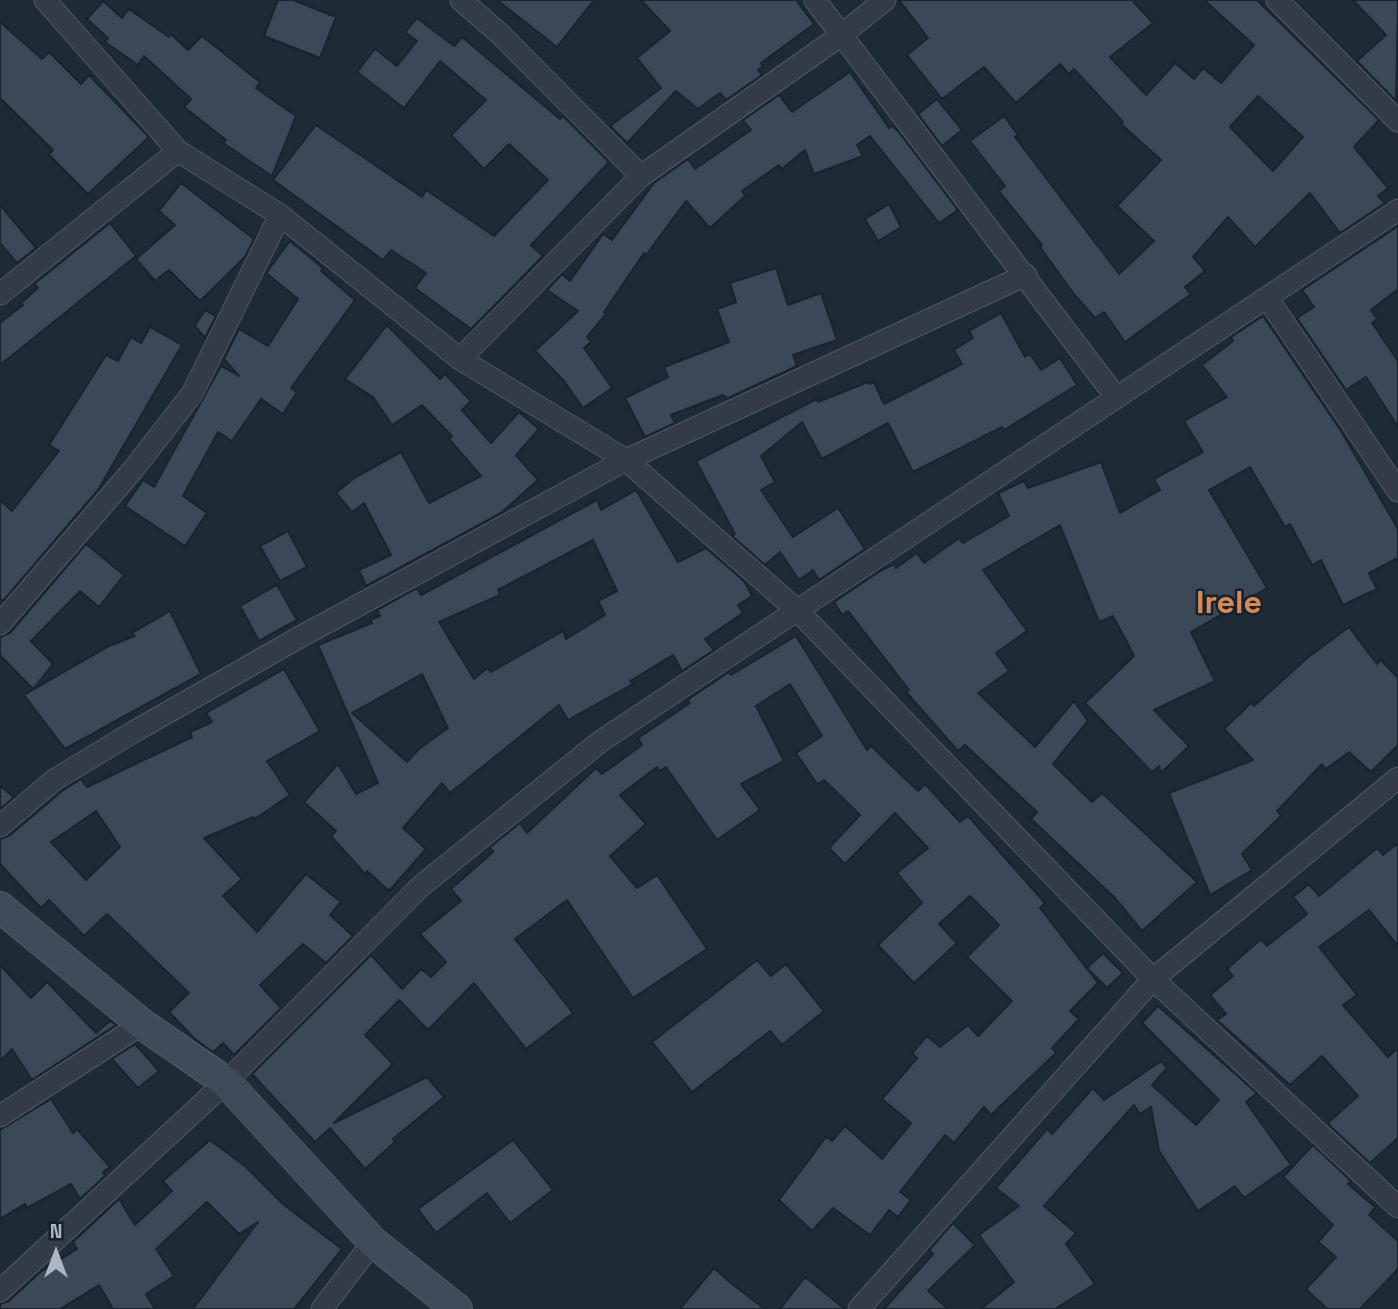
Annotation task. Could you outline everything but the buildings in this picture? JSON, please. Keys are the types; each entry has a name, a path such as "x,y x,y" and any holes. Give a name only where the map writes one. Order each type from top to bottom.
{"street":[{"path":"45,0 178,151 280,215 460,359 626,460 799,611 1153,979 1398,1207"},
{"path":"461,0 500,34 641,176"},
{"path":"815,0 1116,397"},
{"path":"460,359 641,176 841,36 885,0"},
{"path":"1277,0 1398,121"},
{"path":"0,293 178,151"},
{"path":"0,1291 226,1082 421,887 601,741 1398,210"},
{"path":"0,624 132,471 192,394 280,215"},
{"path":"0,826 54,780 135,731 300,637 626,460 1026,275"},
{"path":"1268,299 1398,491"},
{"path":"859,1309 1153,979 1398,778"},
{"path":"0,907 142,1024 226,1082 373,1242 457,1309"},
{"path":"0,1115 142,1024"},
{"path":"322,1309 373,1242"}],"district":[{"name":"Irele","path":"1229,604"}]}
